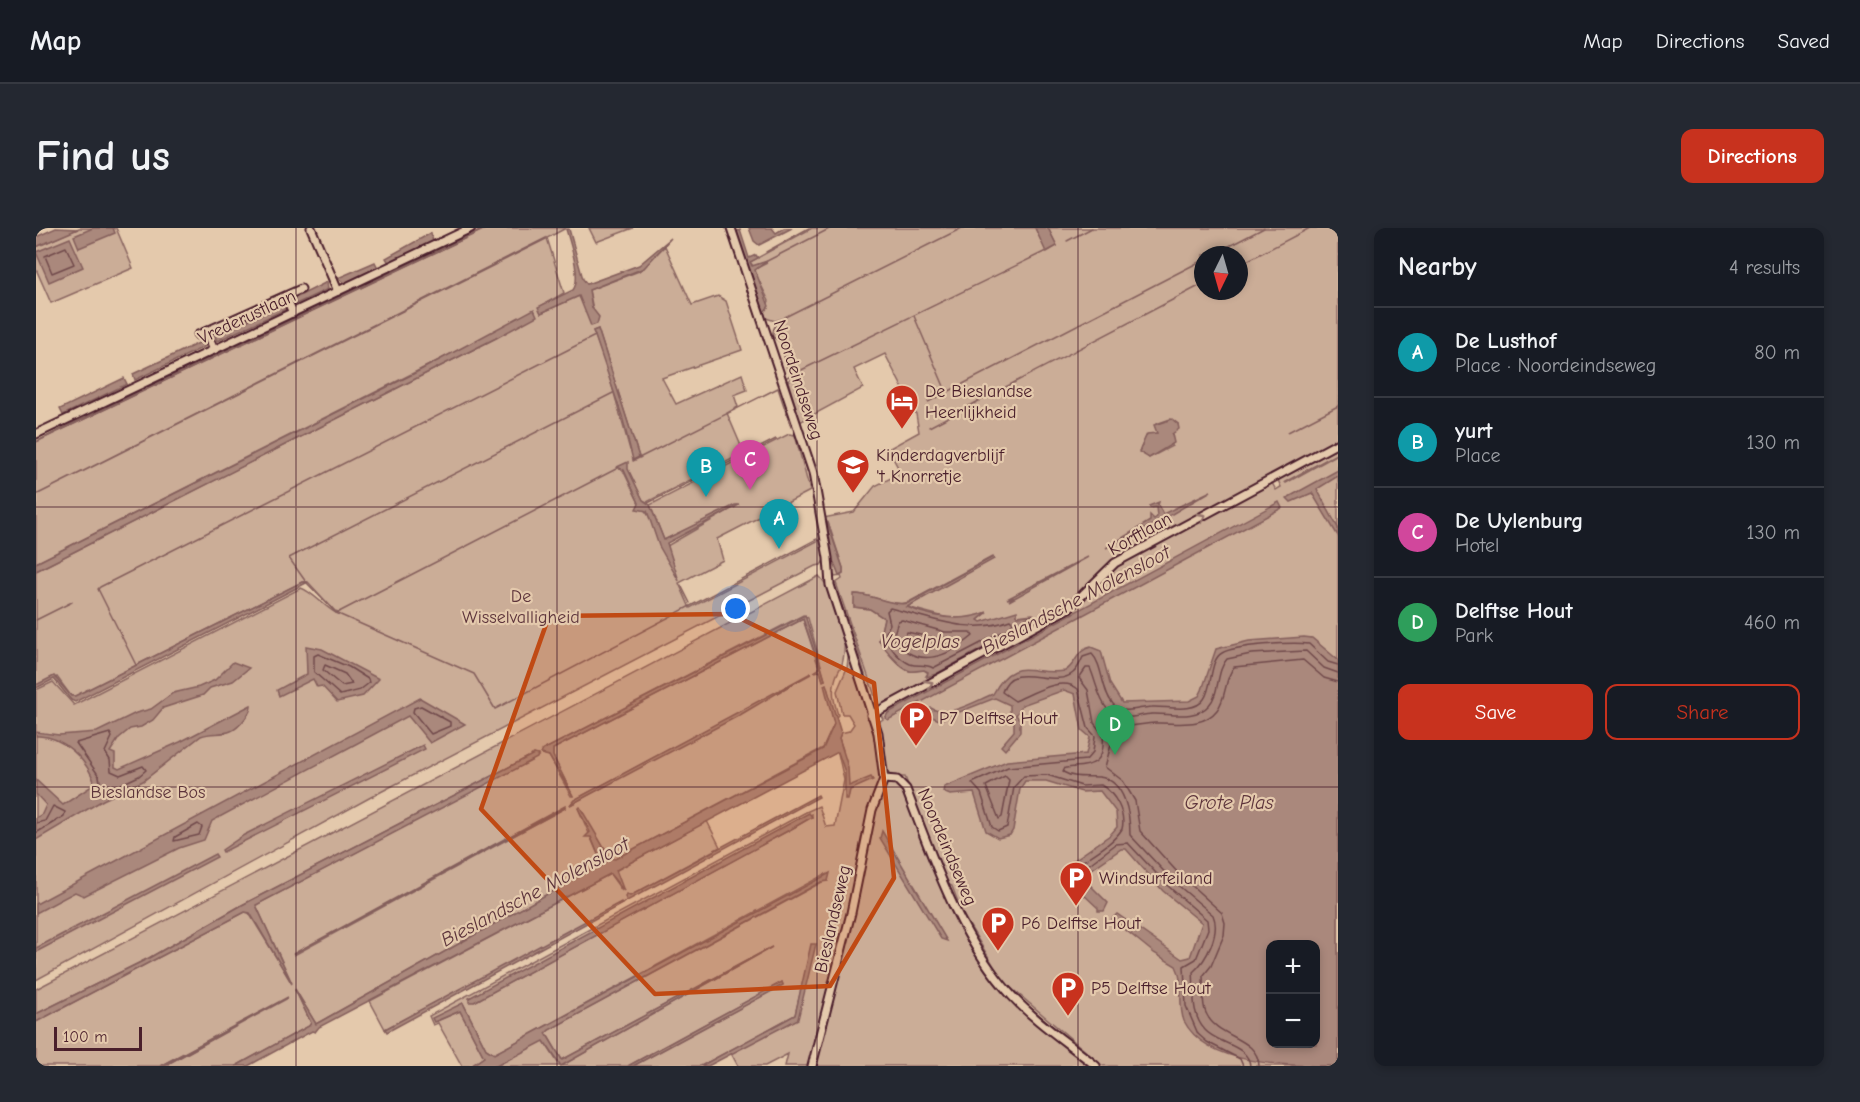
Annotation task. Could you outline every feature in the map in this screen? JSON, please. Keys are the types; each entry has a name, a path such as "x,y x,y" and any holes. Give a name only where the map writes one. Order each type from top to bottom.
{"street":[{"path":"311,228 338,291"},
{"name":"Vrederustlaan","path":"36,434 471,228"},
{"name":"Noordeindseweg","path":"731,228 813,473 828,558 830,585 879,740 884,779 897,780 906,789 947,890 975,945 1003,985 1024,1008 1096,1066"},
{"path":"198,335 301,290"},
{"path":"286,297 293,313"},
{"path":"206,332 214,350"},
{"name":"Korftlaan","path":"871,715 1069,608 1115,563 1338,443"},
{"name":"Bieslandseweg","path":"812,1066 851,913 872,810 884,779"}],"highlighted area":[{"path":"731,614 874,683 894,878 830,986 655,994 481,809 549,616"}],"green space":[{"path":"79,228 116,228 133,268 51,303 36,269 36,247"},
{"path":"487,228 566,228 547,238 564,293 539,307 541,313 579,296 596,324 589,290 639,271 665,246 692,305 718,296 726,301 742,350 662,378 676,404 742,374 747,390 734,395 738,407 727,413 744,453 647,502 643,500 626,466 622,468 641,507 649,515 667,546 738,505 664,540 650,505 789,434 795,435 810,491 717,539 723,560 679,583 690,608 821,539 825,559 821,565 815,566 371,797 36,980 36,690 53,682 74,705 301,588 336,613 339,612 335,611 308,582 302,582 71,696 57,677 36,685 36,571 498,337 463,348 36,563 36,442","holes":["598,329 639,457 630,450 607,368 593,331"]},
{"path":"589,228 633,228 596,242"},
{"path":"812,228 1035,228 1047,252 1057,246 1048,228 1338,228 1338,440 1118,559 1069,606 879,708 836,583 842,579 841,576 835,577 832,572 823,518 854,512 875,486 901,473 888,449 919,432 916,414 885,354 854,369 863,388 800,422 788,381 794,375 787,369 781,342 773,337 774,328 785,318 775,321 766,318 764,312 769,301 755,269 767,263 754,267 750,262","holes":["1170,419 1178,424 1172,434 1172,446 1149,458 1141,448 1147,435 1157,433 1156,424","828,522 843,568 843,574 840,576","992,557 907,607 948,618 971,618 987,613 978,620 981,622 1017,613 1017,616 1032,614 1022,625 1032,621 936,674 926,676 928,673 924,670 911,671 902,667 879,640 884,618 870,609 854,607 855,594 890,602 909,602"]},
{"path":"1338,448 1338,453 1285,482 1338,454 1338,1066 1103,1066 1003,981 963,915 952,886 947,884 905,777 894,777 886,770 883,737 876,724 883,719 880,713 1066,613 1115,566 1272,483 1276,490 1281,487 1278,480"},
{"path":"819,576 831,593 842,628 844,650 833,691 838,715 835,718 826,684 834,724 823,748 615,859 610,858 578,808 600,859 594,868 316,1024 295,990 311,1023 309,1026 236,1066 164,1066 288,998 160,1066 36,1066 36,1022 245,912 249,913 292,983 256,905 538,756 534,754 242,905 149,958 36,1014 36,989","holes":["803,615 808,618 825,680 823,680 803,619 553,749 553,756 573,796 549,756 541,751","811,674 570,805 574,800","565,807 565,808 294,955"]},
{"path":"834,584 855,640 875,709 869,701 852,640 835,595"},
{"path":"849,650 872,726 879,766 888,784 896,783 904,789 940,878 999,985 1012,1000 1092,1066 785,1066 788,1054 765,1066 738,1066 731,1053 797,1019 812,944 795,1015 701,1066 633,1066 783,985 782,982 628,1066 561,1066 772,947 562,1060 546,1033 549,1030 824,881 825,874 494,1054 486,1049 463,1003 435,1022 460,1011 484,1057 471,1066 462,1066 438,1023 433,1025 429,1016 806,812 819,806 826,827 835,826 844,780 838,753 843,750 839,738 841,733 849,731 854,724 848,714 842,714 837,691 847,668","holes":["812,814 812,817 793,828 474,1002"]},
{"path":"707,821 720,847 630,896 627,894 627,901 385,1029 370,1001 610,874 622,891 615,871"},
{"path":"542,1041 560,1066 496,1066"}],"water":[{"path":"56,228 78,229 36,247 36,237"},
{"path":"93,228 113,228 115,233 79,248 74,236"},
{"path":"487,228 36,442 85,417"},
{"path":"749,228 772,228 776,233 784,228 792,228 759,245 754,241"},
{"path":"1035,228 1048,228 1057,246 1046,252"},
{"path":"566,229 569,229 583,279 587,284 639,265 671,238 644,268 589,290 592,308 599,317 597,324 591,326 579,296 541,313 538,307 573,290 575,285 574,260"},
{"path":"740,230 749,258 756,255 758,258 750,262 752,266 767,261 755,270 769,306 764,312 736,232"},
{"path":"431,233 433,242 389,263 386,258"},
{"path":"70,238 83,267 49,282 36,252"},
{"path":"546,238 546,239 36,495"},
{"path":"375,262 378,268 345,284 338,278"},
{"path":"327,282 328,289 296,304 293,299"},
{"path":"283,304 286,309 217,341 215,335"},
{"path":"534,309 537,316 498,337 36,571 36,563 413,374"},
{"path":"598,329 639,457 633,460 622,416 593,331"},
{"path":"203,341 206,346 135,380 133,374"},
{"path":"124,378 127,384 63,415 60,409"},
{"path":"1172,419 1178,424 1179,429 1172,434 1174,443 1149,458 1139,452 1147,434 1157,433 1154,425"},
{"path":"628,462 628,469 643,500 650,505 664,540 739,505 667,543 679,581 659,546 647,511 636,509 639,503 624,470 617,467"},
{"path":"1338,470 1338,476 1317,489 1338,528 1338,536 1312,493 1291,502 1287,498"},
{"path":"1211,491 1155,524 1106,548 1150,521 1150,515 1154,519 1157,517 1156,507 1150,508 1149,506 1159,502 1158,505 1163,514"},
{"path":"1279,502 1282,508 888,720 885,718 888,713"},
{"path":"824,522 827,522 843,568 843,574 839,576 832,558"},
{"name":"Vogelplas","path":"993,557 994,559 907,607 926,614 957,618 987,612 978,620 981,622 1017,611 1017,616 1035,615 1026,618 1023,624 1034,620 936,674 927,677 928,672 924,670 911,671 902,667 879,640 884,618 870,609 854,607 854,594 903,604 908,603"},
{"path":"1088,557 1009,601 1012,598 1007,599"},
{"path":"302,582 308,582 75,702 54,679 36,688 36,685 54,676 71,696 75,696"},
{"path":"805,615 825,680 823,681 820,671 814,672 820,668 803,619 553,749 553,756 573,796 549,756 541,754 543,750"},
{"name":"Grote Plas","path":"1304,637 1312,638 1338,660 1338,1066 1273,1064 1251,1060 1211,1047 1195,1036 1184,1021 1182,1014 1180,979 1176,966 1154,953 1112,919 1117,914 1182,959 1190,957 1202,923 1163,891 1126,849 1121,849 1085,874 1085,880 1108,903 1104,911 1098,911 1098,908 1068,880 1070,863 1110,835 1117,827 1116,812 1100,791 1082,792 1046,781 1025,781 1020,789 1013,830 1010,835 998,838 986,831 974,793 950,795 943,792 944,787 1007,761 1086,754 1090,737 1082,730 1075,694 1064,690 1022,705 1016,715 1020,720 1020,732 1005,750 1001,746 1014,731 1014,718 1010,715 1010,705 995,698 939,720 932,717 927,710 931,708 938,711 954,710 971,704 993,694 1008,674 1016,670 1065,671 1082,651 1091,647 1101,651 1110,684 1122,703 1189,701 1199,696 1216,649 1249,641"},
{"path":"306,646 322,649 379,679 363,696 337,702 322,686 317,687 313,679 279,696 277,690 307,674"},
{"path":"233,662 249,668 233,681 210,688 203,695 163,708 153,720 141,727 130,729 119,738 110,752 115,754 115,767 119,769 180,742 251,705 247,716 238,727 228,732 201,736 143,781 103,800 36,840 36,818 42,814 46,805 36,794 36,780 63,805 95,784 92,775 73,751 55,739 36,736 36,732 59,735 97,732 136,713 151,709 173,693 199,687 215,680"},
{"path":"811,673 740,715 570,805 574,800"},
{"path":"826,684 841,733 839,738 848,767 849,786 871,777 873,780 850,790 848,800 845,800 845,772 838,752 616,870 624,891 610,874 319,1027 315,1032 312,1031 248,1066 236,1066 309,1026 311,1023 295,989 316,1024 594,868 600,859 591,837 585,837 590,832 578,808 580,807 610,858 615,859 823,749 834,724 824,685"},
{"path":"420,698 465,724 430,743 408,716 212,821 204,840 179,848 84,896 75,892 36,913 36,904"},
{"path":"423,745 425,749 223,852 222,850 244,835"},
{"path":"534,754 538,755 537,758 256,905 292,984 250,913 245,912 36,1022 36,1014 149,958 242,905"},
{"path":"818,795 819,797 627,901 626,894 630,896"},
{"path":"565,806 565,808 293,954"},
{"path":"809,813 812,817 793,828 474,1002 469,1002 469,998"},
{"path":"882,831 947,941 941,939 880,838"},
{"path":"215,854 217,857 36,952 36,948"},
{"path":"830,873 828,881 821,882 549,1030 546,1033 562,1060 772,947 561,1066 544,1041 496,1066 471,1066 484,1057 460,1011 434,1022 432,1018 463,1003 486,1049 494,1054"},
{"path":"621,902 622,904 387,1032 385,1029"},
{"path":"811,944 816,944 798,1019 708,1066 701,1066 795,1015"},
{"path":"782,982 783,985 633,1066 628,1066"},
{"path":"288,997 164,1066 160,1066"}],"waterway":[{"path":"766,252 809,228"},
{"path":"767,261 831,228"},
{"path":"785,317 962,228"},
{"path":"1067,241 1092,228"},
{"path":"1229,246 1264,228"},
{"path":"1248,260 1310,228"},
{"path":"787,377 1046,251"},
{"path":"928,402 1194,265"},
{"path":"929,427 1194,289"},
{"path":"914,316 946,391"},
{"path":"136,665 98,589 100,587 595,336"},
{"path":"633,461 778,388 791,427"},
{"path":"613,393 289,558 306,582 336,613 474,674 495,709 817,539"},
{"path":"1288,432 1338,406"},
{"path":"648,503 776,439"},
{"path":"337,613 618,468"},
{"path":"681,585 690,603"},
{"path":"36,620 72,602"}],"place":[{"name":"De Bieslandse Heerlijkheid","path":"902,430"},
{"name":"De Uylenburg","path":"750,490"},
{"name":"Kinderdagverblijf 't Knorretje","path":"853,494"},
{"name":"yurt","path":"706,497"},
{"name":"De Lusthof","path":"779,549"},
{"name":"P7 Delftse Hout","path":"916,747"},
{"name":"Delftse Hout","path":"1115,755"},
{"name":"Windsurfeiland","path":"1076,907"},
{"name":"P6 Delftse Hout","path":"998,952"},
{"name":"P5 Delftse Hout","path":"1068,1017"}],"park label":[{"name":"De Wisselvalligheid","path":"521,606"},
{"name":"Bieslandse Bos","path":"148,792"}],"water label":[{"name":"Bieslandsche Molensloot","path":"1076,600"},
{"name":"Bieslandsche Molensloot","path":"535,892"}]}
